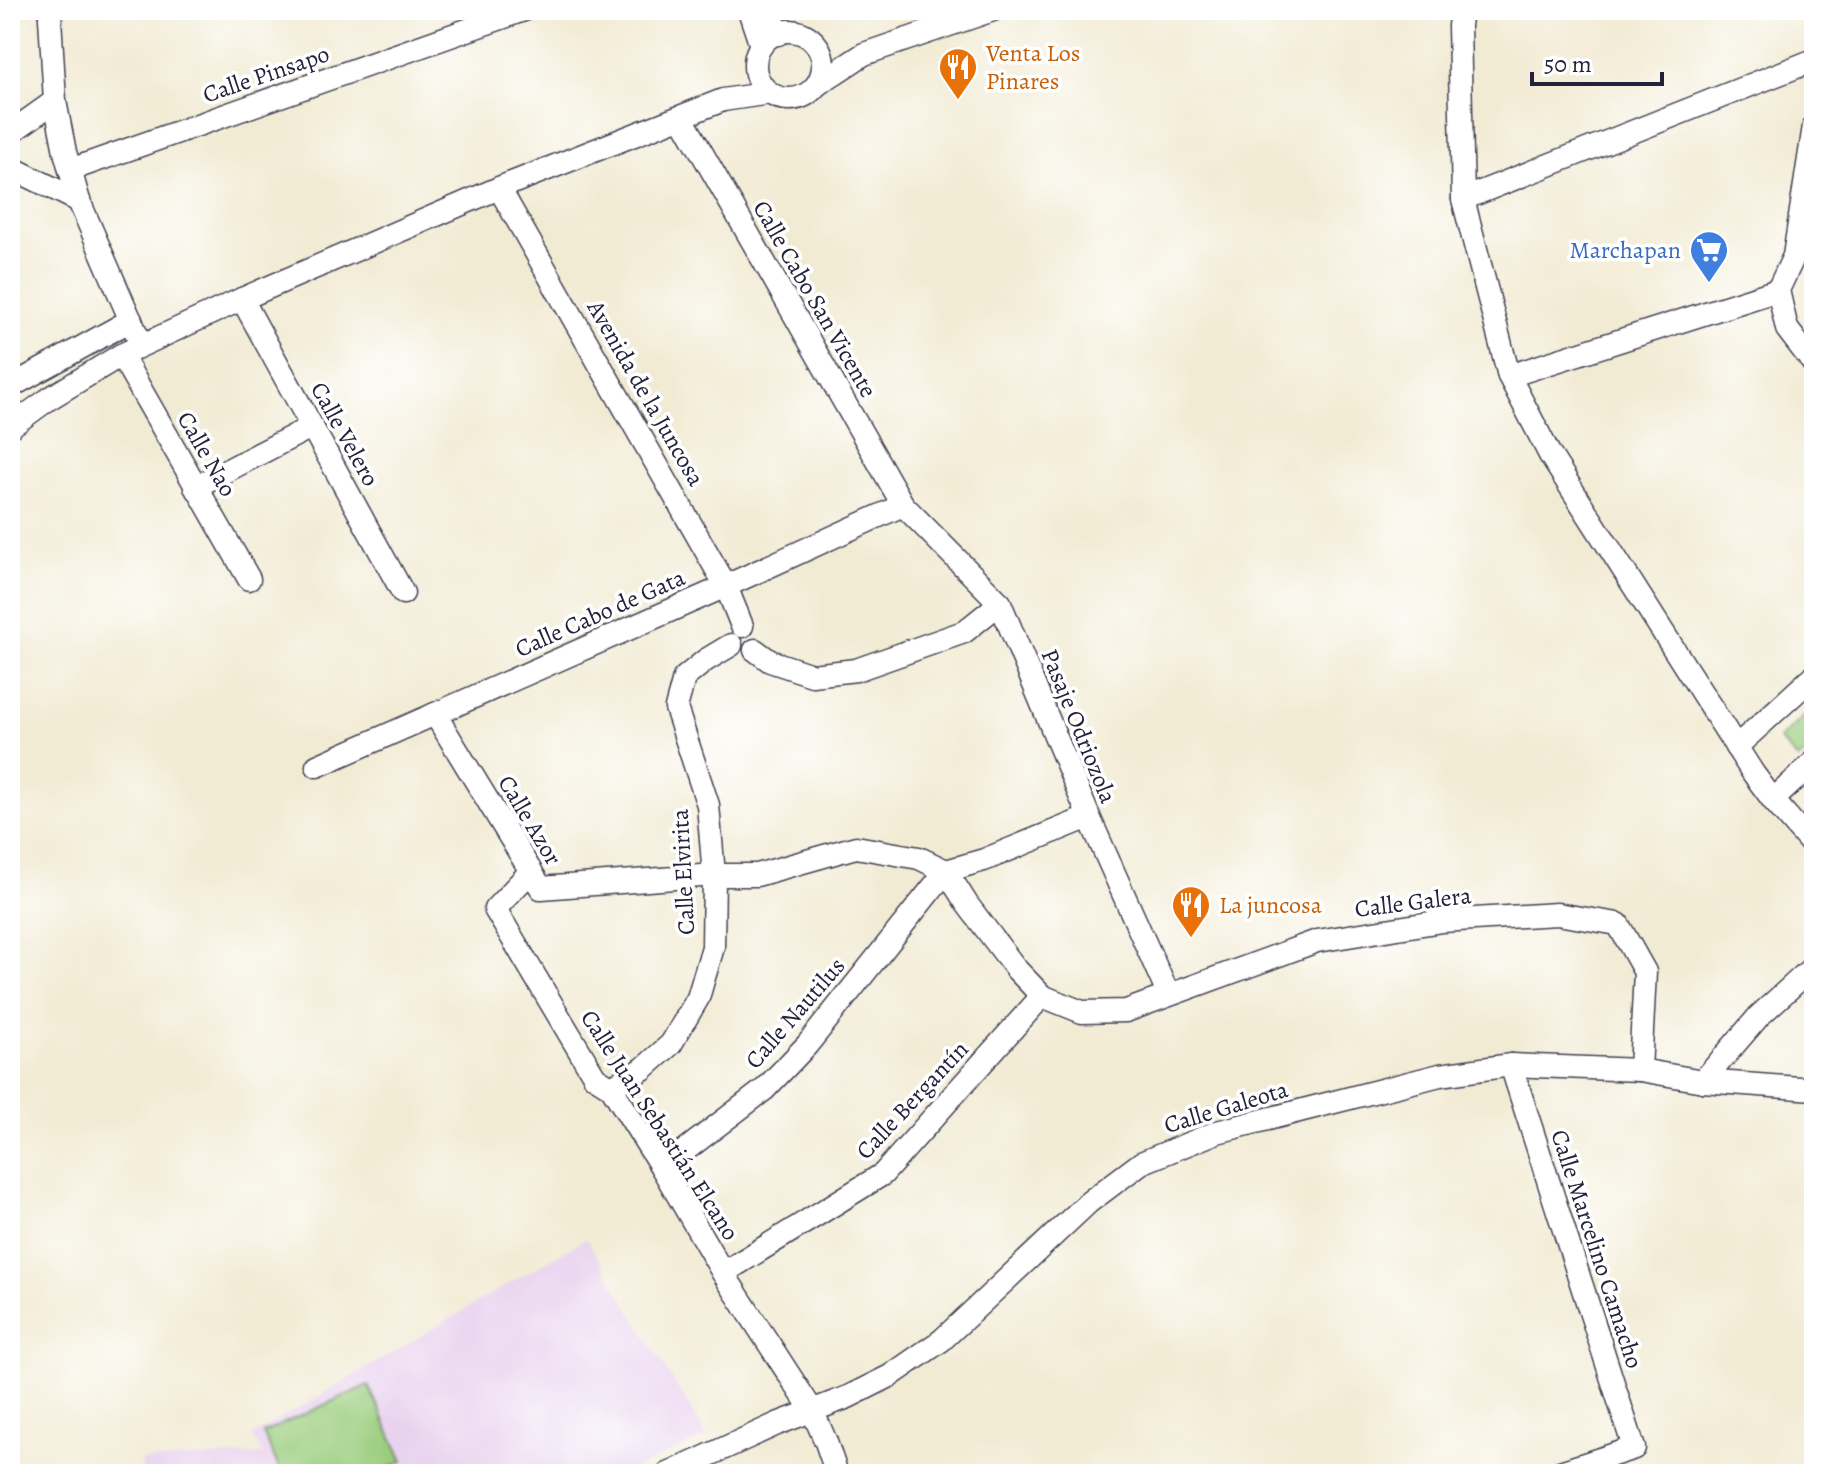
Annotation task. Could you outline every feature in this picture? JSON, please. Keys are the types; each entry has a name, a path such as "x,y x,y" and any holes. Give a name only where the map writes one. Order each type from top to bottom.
{"street":[{"path":"54,10 50,18 55,101 70,170 79,201 141,344"},
{"name":"Calle Pinsapo","path":"70,170 524,10"},
{"path":"749,10 765,45"},
{"path":"770,10 758,78 770,93 781,98 802,97 864,54 993,10"},
{"path":"1461,10 1463,199 1509,376 1550,455 1736,747 1773,800 1814,847"},
{"path":"723,100 765,45 789,31 864,54"},
{"path":"811,39 819,48 823,63 818,84"},
{"path":"1463,199 1814,60"},
{"path":"10,427 50,398 121,355 242,299 499,188 723,100 770,93"},
{"path":"10,131 55,101"},
{"name":"Calle Cabo San Vicente","path":"682,118 903,505"},
{"path":"1814,126 1794,256 1778,290 1787,329 1814,364"},
{"path":"10,167 79,201"},
{"name":"Avenida de la Juncosa","path":"499,188 726,586 737,635"},
{"path":"1794,256 1814,237"},
{"path":"1509,376 1778,290"},
{"name":"Calle Velero","path":"242,299 403,593"},
{"path":"10,387 131,320"},
{"name":"Calle Nao","path":"121,355 249,579"},
{"path":"195,487 311,427"},
{"name":"Calle Cabo de Gata","path":"317,766 903,505"},
{"name":"Pasaje Odriozola","path":"903,505 1000,603 1089,817 1168,994"},
{"path":"737,635 741,654 755,650 770,661 812,675 856,670 964,632 1000,603"},
{"name":"Calle Elvirita","path":"611,1087 643,1069 671,1044 698,998 713,947 714,875 708,805 676,708 684,678 737,635"},
{"path":"1736,747 1813,680"},
{"name":"Calle Azor","path":"435,714 541,888 714,875"},
{"path":"1773,800 1814,762"},
{"path":"714,875 757,875 856,847 919,858 946,871 984,860 1089,817"},
{"name":"Calle Juan Sebastián Elcano","path":"531,871 495,909 595,1077 611,1087 723,1273 812,1410 837,1474"},
{"name":"Calle Galera","path":"946,871 1009,959 1042,996 1082,1012 1126,1011 1317,941 1442,921 1557,914 1618,924 1645,972 1640,1070"},
{"name":"Calle Nautilus","path":"662,1168 776,1078 807,1045 946,871"},
{"path":"1703,1081 1759,1016 1814,966"},
{"name":"Calle Bergantín","path":"723,1273 883,1174 1042,996"},
{"name":"Calle Galeota","path":"668,1474 890,1376 942,1340 1089,1202 1141,1163 1217,1132 1440,1075 1511,1065 1640,1070 1703,1081 1814,1089"},
{"name":"Calle Marcelino Camacho","path":"1511,1065 1634,1448 1554,1474"}],"shaded area":[{"path":"586,1238 707,1436 623,1474 142,1474 142,1461 263,1454 252,1436"}],"green space":[{"path":"1814,708 1814,746 1798,760 1779,739"},
{"path":"368,1385 403,1461 374,1474 282,1474 263,1433"}],"place":[{"name":"Venta Los Pinares","path":"958,101"},
{"name":"Marchapan","path":"1709,284"},
{"name":"La juncosa","path":"1191,939"}]}
